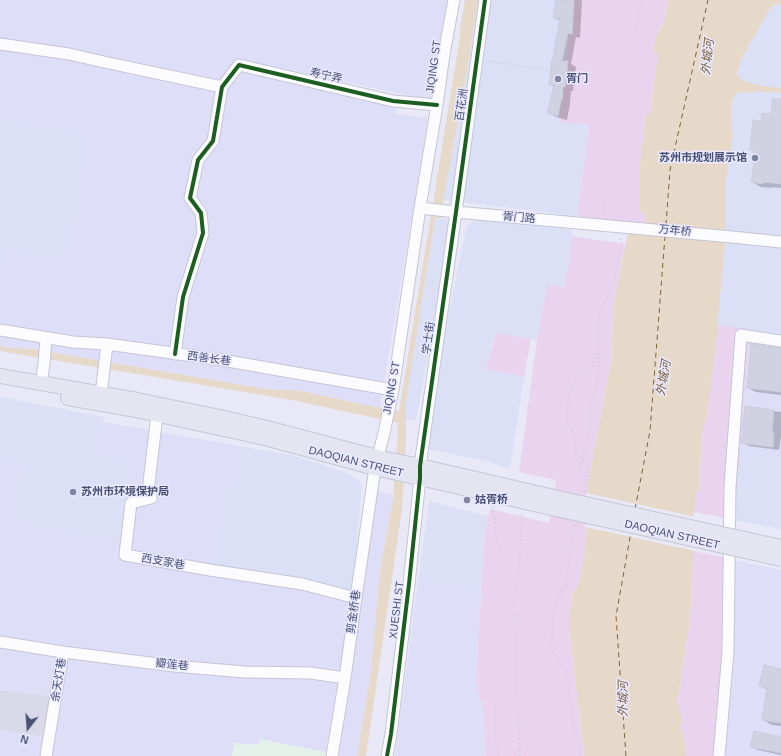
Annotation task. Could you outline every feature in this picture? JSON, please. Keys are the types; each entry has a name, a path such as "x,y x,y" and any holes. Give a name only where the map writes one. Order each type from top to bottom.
{"main road":[{"name":"DAOQIAN STREET","path":"0,376 101,394 267,428 376,462"},
{"name":"DAOQIAN STREET","path":"0,386 158,415 376,462 566,506 781,559"},
{"name":"DAOQIAN STREET","path":"415,471 523,502 566,506 781,547"}],"street":[{"name":"JIQING ST","path":"376,462 393,390 422,208 444,54 454,0"},
{"name":"百花洲","path":"452,211 477,60 485,0"},
{"path":"0,44 69,54 222,87 213,140 198,160 190,198 202,213 203,233 183,297 175,354"},
{"name":"寿宁弄","path":"222,87 239,65 393,101 437,105"},
{"name":"胥门路","path":"422,208 617,226"},
{"name":"学士街","path":"415,471 452,211"},
{"name":"万年桥","path":"617,226 781,242"},
{"name":"西善长巷","path":"0,330 72,342 107,344 222,360 393,390"},
{"path":"719,756 728,652 730,487 741,335 781,341"},
{"path":"41,384 46,338"},
{"path":"101,394 107,344"},
{"name":"西支家巷","path":"158,415 149,483 151,498 131,503 125,555 302,584 356,598"},
{"name":"剪金桥巷","path":"332,756 345,678 376,462"},
{"name":"XUESHI ST","path":"387,756 409,584 415,471"},
{"name":"瓣莲巷","path":"0,642 63,652 174,666 244,672 311,673 345,678"},
{"name":"余天灯巷","path":"46,756 63,652"}],"path":[{"path":"635,36 641,0"},
{"path":"477,60 551,70"},
{"path":"566,72 592,75"},
{"path":"602,225 606,199"},
{"path":"586,480 578,472 583,460 591,426 590,404 595,392 599,362 599,318 614,283 622,247 617,226"},
{"path":"584,494 589,463 576,455 574,436 567,418 569,392 577,378 591,366 599,349"},
{"path":"491,494 496,544 501,545"},
{"path":"520,756 514,602 520,553 523,502"},
{"path":"578,520 572,535 567,579 559,596 552,618 550,647 567,675 574,735 578,742 580,756"},
{"path":"495,706 495,736 499,756"}],"shaded area":[{"path":"0,0 450,0 430,100 251,62 243,71 397,105 395,114 428,118 380,408 302,391 266,389 32,349 7,348 0,346 0,292 23,125 0,117"},
{"path":"478,0 573,0 560,122 589,125 577,216 443,200 466,77"},
{"path":"573,0 668,0 665,20 656,37 658,53 650,116 646,116 640,163 640,212 646,213 645,224 577,216 589,125 559,122"},
{"name":"苏州市规划展示馆","path":"781,4 781,334 717,325 726,234 726,180 733,135 731,118 737,75 741,60 769,10 771,7"},
{"path":"0,117 23,125 91,136 67,259 7,249 0,292"},
{"path":"435,218 452,220 416,421 406,419 406,402"},
{"path":"483,218 573,230 565,287 547,286 537,340 496,333 492,344 487,369 524,377 510,469 486,461 427,449 434,387 466,229 469,223"},
{"path":"572,236 625,244 614,301 611,362 588,483 586,542 580,580 577,584 576,591 572,592 570,613 570,634 584,756 486,756 483,709 476,683 484,540 490,509 549,523 556,480 519,472 537,340 547,285 565,287"},
{"path":"717,325 750,329 734,520 694,512 696,491 699,490 702,433 707,416"},
{"path":"750,329 781,334 781,457 739,450"},
{"path":"496,333 531,339 524,377 486,369"},
{"name":"苏州市环境保护局","path":"0,397 104,417 96,457 131,463 125,542 11,520 23,463 0,458"},
{"path":"103,422 240,446 231,491 225,491 212,568 352,596 341,675 238,669 0,636 0,458 23,463 12,520 111,539 96,457"},
{"path":"240,446 292,455 333,468 349,474 357,479 362,486 352,596 211,571 225,490 231,491"},
{"path":"739,450 781,457 781,529 734,520"},
{"path":"374,490 393,495 380,571 371,671 358,756 335,756"},
{"path":"429,501 489,516 484,540 481,589 418,582"},
{"path":"693,551 726,558 726,651 718,756 686,756 685,742 679,724 677,703 690,622"},
{"path":"733,560 781,570 781,756 725,756 731,690"},
{"path":"418,582 481,589 476,683 483,709 486,756 395,756"},
{"path":"0,641 342,680 330,753 260,739 258,745 234,743 232,756 0,756 0,730 44,737 50,696 0,690"},
{"path":"0,690 50,696 44,737 0,730"},
{"path":"260,739 330,753 329,756 232,756 234,743 258,745"}],"water":[{"path":"465,0 478,0 441,218 435,218 406,402 406,444 402,509 366,756 358,756 371,671 380,571 393,498 398,423 292,400 0,351 0,346 8,348 32,349 266,389 302,391 399,411"},
{"name":"外城河","path":"668,0 781,0 781,4 771,7 769,10 741,60 737,75 747,82 781,88 781,93 757,91 750,93 740,92 733,97 731,118 733,135 726,180 726,234 716,344 707,416 702,433 699,490 696,491 694,512 690,621 677,703 683,722 679,725 685,742 686,756 584,756 570,634 572,592 576,591 577,584 580,580 586,542 588,483 611,362 614,301 628,232 645,223 646,213 640,212 640,163 646,115 650,115 658,53 653,52 656,37 665,20"}],"pier":[{"path":"586,493 696,517 695,551 585,527"}],"building":[{"path":"556,0 574,0 572,34 568,33 562,61 568,61 565,87 563,87 562,100 558,116 547,113 554,85 549,85 552,59 560,19 553,18"},
{"path":"773,99 781,99 781,184 751,182 755,155 753,155 754,150 750,150 753,120 761,121 762,113 771,114"},
{"path":"751,344 781,348 781,392 747,388"},
{"path":"745,406 774,410 772,432 774,433 773,447 741,443"},
{"path":"764,665 781,669 781,723 762,720 767,688 759,686"},
{"path":"754,731 781,737 781,753 750,747"}],"ferry route":[{"path":"666,225 670,170 708,0"},
{"path":"635,509 650,431 665,236"},
{"path":"626,756 616,616 631,532"}],"cycle path":[{"path":"387,756 409,584 420,466 485,0"},
{"path":"175,354 183,297 203,233 201,213 190,198 198,160 213,141 222,87 239,65 393,101 437,105"}],"place":[{"name":"胥门","path":"558,79"},
{"name":"苏州市规划展示馆","path":"755,158"},
{"name":"苏州市环境保护局","path":"73,492"},
{"name":"姑胥桥","path":"467,500"}]}
